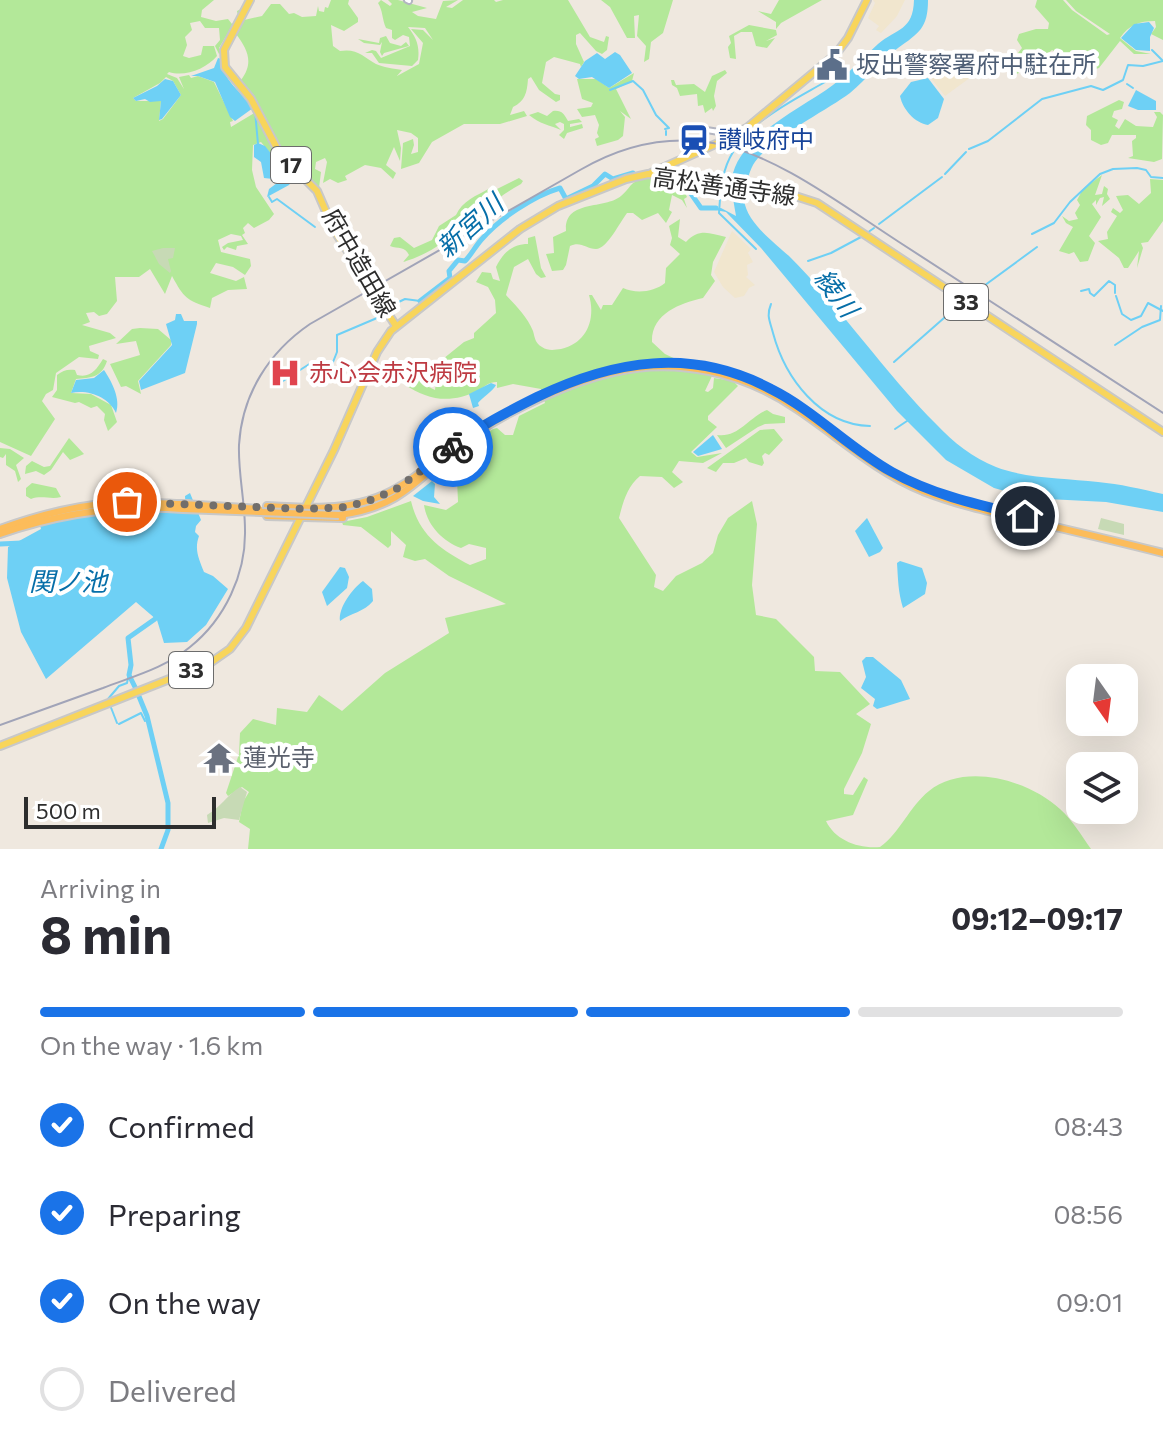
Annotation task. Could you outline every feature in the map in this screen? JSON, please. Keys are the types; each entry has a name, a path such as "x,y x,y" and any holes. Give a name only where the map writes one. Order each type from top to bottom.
{"highway":[{"path":"183,507 302,513 362,511 416,485 452,450 498,417 588,375 642,363 673,363 704,366 741,375 776,391 881,466 929,489 980,505 1163,551"},
{"path":"0,532 94,510 128,507 267,506 348,518 385,507 430,478 452,450"},
{"path":"183,507 267,516 302,513"}],"main road":[{"name":"府中造田線","path":"250,0 224,50 225,67 251,99 280,154 317,191 334,230 396,326"},
{"path":"662,170 748,127 836,54 848,38 867,0"},
{"name":"高松善通寺線","path":"0,746 224,655 243,635 377,352 396,326 500,243 547,212 626,179 662,170 797,195 824,207 1163,432"}],"street":[{"path":"694,128 719,132 729,138"}],"shaded area":[{"path":"873,0 905,0 897,16 881,33 876,30 879,26 868,18 875,3"},
{"path":"971,62 971,77 945,96 930,77 945,70 944,67"},
{"path":"732,231 751,249 748,253 753,262 747,265 746,277 755,285 744,296 735,298 723,287 714,272"}],"green space":[{"path":"0,0 214,0 202,10 201,17 216,21 228,19 232,24 238,16 237,11 243,8 219,48 219,54 215,46 220,40 219,28 205,28 200,21 190,23 192,30 185,37 187,45 183,56 201,55 203,46 214,46 217,56 195,71 167,74 177,78 184,89 179,77 198,76 214,82 233,121 230,122 231,127 256,112 293,171 275,159 261,142 253,145 252,170 256,187 274,214 254,228 248,223 242,235 248,244 237,246 236,250 227,247 224,250 222,247 243,240 241,236 231,234 218,240 221,252 250,259 251,266 245,275 233,267 216,263 210,273 236,281 244,277 247,289 228,290 212,298 210,308 186,297 172,276 165,294 150,269 139,277 115,277 117,301 107,314 86,313 90,322 82,325 110,333 116,338 89,346 90,351 99,355 98,359 79,357 56,373 53,390 42,401 55,419 31,456 0,442","holes":["166,77 173,81 181,95 159,121 161,101 136,101 133,98"]},
{"path":"331,0 349,0 348,4 358,18 358,22 344,31 331,25 333,46 340,51 356,52 379,65 402,70 397,76 419,64 423,43 411,29 423,30 433,40 425,28 408,27 418,50 418,60 412,66 379,63 372,53 365,53 376,51 381,58 410,46 409,37 392,38 392,30 386,28 378,3 381,0 390,6 392,4 388,0 398,0 427,8 412,12 436,19 443,1 458,0 446,7 452,8 463,0 568,0 590,37 604,42 606,36 609,37 607,50 602,54 596,51 580,33 576,35 576,44 584,62 581,67 580,64 554,57 546,62 542,83 560,95 560,100 556,102 539,90 531,77 525,96 513,107 510,115 524,111 527,116 500,124 464,124 432,142 419,163 401,169 403,143 413,139 411,154 418,152 418,138 397,130 400,161 394,147 386,165 396,173 393,179 381,168 365,165 345,176 347,180 338,183 330,179 323,183 325,158 316,162 315,169 321,172 319,188 278,143 253,94 241,80 248,57 236,34 244,20 262,16 271,4 280,4 289,14 302,17 316,16 318,6 319,11 324,12"},
{"path":"601,0 673,0 663,33 651,42 649,59 644,62 646,46 637,36 639,15 634,16 635,38 627,38 610,7"},
{"path":"779,0 822,0 781,23 776,29 776,22 758,11 771,14"},
{"path":"1037,0 1063,0 1072,10 1107,35 1110,34 1076,11 1066,0 1163,0 1163,40 1151,34 1156,27 1155,21 1139,23 1120,38 1136,51 1151,54 1134,54 1120,41 1099,68 1074,76 1072,69 1081,65 1071,54 1064,56 1052,50 1040,61 1033,55 1018,68 1019,73 1010,76 1010,63 1022,48 1017,40 1019,34 1048,29 1049,23 1035,7"},
{"path":"749,25 776,30 777,35 766,41 775,38 767,48 756,46 752,32 741,32 734,36 736,59 730,58 729,36"},
{"path":"386,36 390,43 401,46 406,42 409,46 382,56 382,42 380,45 364,43 358,39 379,43 380,38"},
{"path":"725,70 727,73 717,81 713,111 712,108 705,113 703,105 698,106 697,94 680,96 672,85 671,80 676,85 694,84 705,92 712,76"},
{"path":"634,73 632,81 616,89 631,119 620,111 625,117 623,136 597,146 595,139 599,137 599,125 595,115 582,117 577,109 591,107 593,103 582,99 577,79 596,79 609,88"},
{"path":"1119,100 1124,102 1122,109 1114,111 1112,117 1118,120 1115,126 1119,129 1125,119 1136,126 1153,127 1157,117 1154,112 1163,115 1162,159 1154,162 1128,158 1133,156 1132,141 1136,135 1112,135 1108,143 1101,145 1091,140 1091,130 1086,125 1087,116"},
{"path":"553,111 562,113 568,121 579,119 582,122 570,124 570,127 582,124 583,128 567,133 564,139 559,135 564,130 564,124 555,124 561,130 529,115 538,112 547,116"},
{"path":"1102,175 1095,195 1102,194 1104,186 1110,199 1102,206 1104,197 1096,205 1096,200 1092,204 1101,217 1089,236 1095,243 1088,261 1080,262 1074,252 1059,251 1073,227 1062,216 1069,221 1078,219 1075,213 1080,205 1077,200 1083,189"},
{"path":"519,178 523,181 521,184 420,256 403,262 409,255 407,252 390,246 394,238 400,237 414,248 432,240 439,226 456,215 470,199"},
{"path":"647,178 668,181 668,189 677,193 683,189 687,208 682,200 672,195 669,210 672,212 666,223 658,213 642,220 633,213 627,213 604,245 596,249 577,244 570,246 563,270 552,271 546,254 554,253 553,237 566,231 571,214 614,200 634,183"},
{"path":"1150,179 1163,180 1163,221 1148,242 1141,243 1143,248 1137,268 1139,251 1128,268 1124,268 1119,258 1098,241 1108,239 1107,232 1117,216 1111,212 1113,208 1120,213 1123,210 1116,196 1128,195 1139,204 1151,193"},
{"path":"680,219 678,237 686,242 700,233 726,237 713,262 711,275 715,281 703,298 668,311 656,324 652,342 665,354 712,376 705,391 713,388 714,378 733,381 738,386 708,416 708,420 717,427 691,452 697,457 722,453 703,463 679,461 672,472 683,482 674,488 662,477 640,476 626,495 619,518 656,575 654,587 663,591 676,576 702,563 713,553 718,535 728,518 752,501 757,524 752,585 756,615 776,619 814,657 815,671 840,672 870,704 856,714 871,724 844,794 853,795 864,777 868,780 853,815 826,821 830,828 856,845 880,847 929,791 944,782 978,776 1014,783 1047,799 1066,815 1066,824 1073,824 1091,849 248,849 250,829 239,822 243,802 249,792 242,787 228,796 226,793 239,754 240,733 253,719 276,725 277,708 307,712 319,695 342,711 385,673 449,633 445,618 506,604 449,576 425,559 415,561 403,557 406,545 391,531 391,545 388,548 361,527 343,525 342,522 367,517 411,501 420,523 441,547 470,565 486,559 486,548 469,544 461,548 442,537 428,519 424,505 446,510 458,502 457,478 449,468 466,447 493,429 513,435 519,416 545,403 541,389 513,384 497,388 497,382 494,382 469,394 440,399 404,384 404,374 414,367 425,385 435,390 438,363 464,342 474,338 474,333 496,313 495,300 488,287 476,282 482,272 491,273 493,279 500,281 496,267 499,262 513,248 528,244 528,238 535,236 541,268 546,277 536,274 528,259 514,267 506,295 528,321 538,344 551,350 570,346 583,336 590,321 589,295 601,310 603,305 612,305 623,288 645,291 665,283 666,268 680,254 670,245 669,226"},
{"path":"175,248 173,258 168,259 170,273 159,264 152,251"},
{"path":"132,329 158,329 171,340 171,345 138,381 141,394 126,386 121,387 110,364 140,355 136,341 116,344"},
{"path":"103,359 107,361 102,370 91,377 76,379 71,393 91,394 111,405 117,422 108,431 105,414 97,406 91,408 79,402 52,397 57,390 59,373 75,370 77,375 90,374"},
{"path":"767,410 785,417 785,423 765,424 726,448 717,435 738,430"},
{"path":"774,429 783,440 769,455 765,453 762,456 762,466 746,458 723,463 716,472 707,468 760,430"},
{"path":"69,438 84,454 70,460 63,452 44,475 36,471 25,474 26,466 32,461 44,467 50,466"},
{"path":"0,448 10,449 24,458 16,465 21,479 18,482 15,471 6,465 6,454 0,457"},
{"path":"32,483 56,488 61,497 31,499 26,496 26,488"},
{"path":"1101,518 1124,524 1124,535 1098,529"},
{"path":"240,787 247,792 239,820 224,818 208,823 207,815"}],"water":[{"path":"914,0 928,0 921,29 850,93 760,155 747,182 744,196 746,208 756,224 808,276 918,405 964,449 988,463 1020,474 1114,484 1163,494 1163,512 1106,502 1048,499 1012,493 994,488 946,460 897,411 761,248 726,212 710,209 721,208 736,216 733,173 749,146 776,123 833,85 878,44 903,28 911,18"},
{"path":"1149,22 1154,28 1150,51 1136,50 1121,38 1134,24"},
{"path":"615,52 632,73 609,88 592,77 579,79 575,76 585,61 597,53 605,59"},
{"path":"218,58 229,80 253,108 235,121 230,117 215,82 191,76 214,68"},
{"path":"928,78 944,99 938,118 928,125 910,115 900,96 911,82"},
{"path":"165,79 173,81 181,95 159,120 161,101 136,101 133,98"},
{"path":"1136,90 1156,101 1156,110 1138,110 1128,106"},
{"path":"258,143 297,174 289,185 267,197 269,189 277,183 264,178 261,162 254,157 254,145"},
{"path":"176,314 181,314 184,321 197,321 185,373 141,390 139,381 172,345 166,324 175,320"},
{"path":"104,370 117,396 116,413 113,407 97,396 84,392 71,393 76,380 94,378"},
{"path":"491,383 496,385 493,390 478,403 479,406 473,408 469,394"},
{"path":"713,435 722,449 698,456 693,452"},
{"path":"432,481 435,484 434,497 440,504 413,496"},
{"name":"関ノ池","path":"190,493 201,520 195,532 199,536 197,550 204,572 228,589 206,625 187,642 164,643 157,620 136,602 46,679 21,632 7,578 8,547 41,529 40,525 58,521 113,513 186,513 185,496"},
{"path":"867,518 883,548 869,557 855,531"},
{"path":"900,561 922,568 927,583 925,594 903,608 897,563"},
{"path":"340,567 345,568 349,577 347,588 327,606 322,592"},
{"path":"363,581 372,589 373,601 340,621 347,599"},
{"path":"873,657 901,680 910,699 877,709 873,706 875,699 861,688 866,677 862,661"}],"waterway":[{"path":"1152,50 1162,60"},
{"path":"969,149 988,141 1042,99 1091,86 1103,90 1123,80 1128,65 1143,66 1163,61"},
{"path":"610,90 633,81 643,90 656,115 669,128 665,129"},
{"path":"723,178 728,161 749,132 762,120 825,82"},
{"path":"1127,84 1133,88"},
{"path":"255,111 258,144"},
{"path":"945,174 966,152"},
{"path":"1032,234 1054,223 1070,202 1100,174 1113,169 1137,168 1146,170 1151,177 1163,178"},
{"name":"新宮川","path":"420,301 450,278 449,271 458,260 465,261 488,232 528,202 560,188 566,199 593,186 605,174 613,179 633,173"},
{"path":"879,224 942,177"},
{"name":"新宮川","path":"677,179 701,208 716,208"},
{"path":"721,185 719,213 756,249"},
{"path":"269,197 272,202 277,199 315,227"},
{"path":"867,233 874,228"},
{"name":"綾川","path":"808,261 861,237"},
{"path":"966,299 1037,247"},
{"path":"1081,291 1089,289 1094,296 1109,281 1115,285 1115,293"},
{"path":"1116,296 1122,314 1131,320 1141,316 1148,303 1163,311"},
{"path":"388,307 405,299 420,301"},
{"path":"894,362 961,303"},
{"path":"771,304 769,315 779,350 807,396 835,417 852,424 870,426"},
{"path":"1115,345 1142,327 1160,320 1161,306"},
{"path":"283,381 314,361 327,377 337,352 337,335 377,318 381,310"},
{"path":"895,429 907,421"},
{"path":"0,544 22,543"},
{"path":"136,689 129,675 128,638 157,615"},
{"path":"108,699 119,686 127,683 131,663"},
{"path":"138,694 147,716 168,803 168,830 161,849"},
{"path":"110,705 117,723"},
{"path":"119,724 141,713 145,721"}],"railway":[{"path":"0,725 160,666 190,647 214,623 231,594 242,563 245,519 239,445 241,426 260,376 295,335 580,170 644,144 678,140 713,143 737,149 785,170 833,198 1163,413"}],"way so far":[{"path":"127,502 305,509 347,507 398,488 453,447"}],"place":[{"name":"坂出警察署府中駐在所","path":"832,65"},
{"name":"讃岐府中","path":"694,140"},
{"name":"赤心会赤沢病院","path":"285,373"},
{"name":"蓮光寺","path":"219,758"}],"route":[{"path":"453,447 498,417 588,375 642,363 688,364 741,375 769,387 796,403 865,455 915,484 944,495 1025,516"}]}
